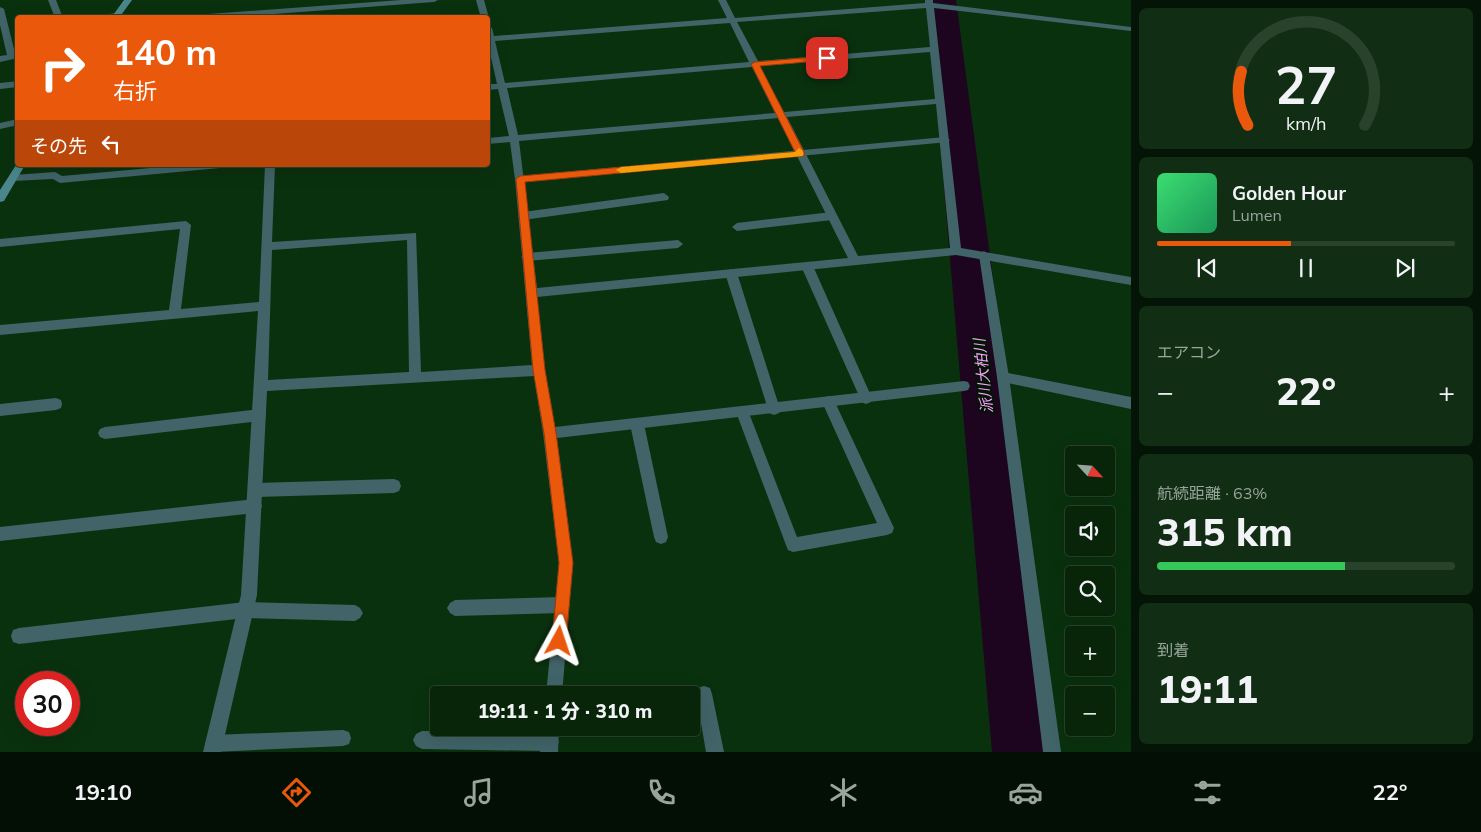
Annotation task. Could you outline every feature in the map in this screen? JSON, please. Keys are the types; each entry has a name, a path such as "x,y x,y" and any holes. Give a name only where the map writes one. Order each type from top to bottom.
{"street":[{"path":"52,0 58,15"},
{"path":"117,15 128,0"},
{"path":"223,15 434,0"},
{"path":"480,0 484,15"},
{"path":"722,0 854,262"},
{"path":"929,2 956,251"},
{"path":"490,35 732,20 929,2 1131,30"},
{"path":"0,9 15,56 0,59"},
{"path":"490,42 514,139 520,179 539,370 550,433 566,563 555,686"},
{"path":"490,87 935,49"},
{"path":"0,86 15,84"},
{"path":"490,141 940,101"},
{"path":"0,126 15,123"},
{"path":"520,179 945,140"},
{"path":"0,198 19,167"},
{"path":"12,178 55,175 60,180 199,167"},
{"path":"270,167 262,386 249,595 213,748 343,738"},
{"path":"523,216 664,197"},
{"path":"737,227 832,216"},
{"path":"0,243 186,225 174,314"},
{"path":"266,246 412,236 415,377"},
{"path":"527,257 678,244"},
{"path":"530,292 956,251 1131,281"},
{"path":"985,255 1003,377 1052,752"},
{"path":"807,266 866,398"},
{"path":"731,273 774,409"},
{"path":"0,330 264,306"},
{"path":"262,386 539,370"},
{"path":"1003,377 1131,403"},
{"path":"550,433 964,386"},
{"path":"742,412 793,545 886,528 828,402"},
{"path":"0,410 56,404"},
{"path":"105,433 260,415"},
{"path":"637,424 661,537"},
{"path":"256,490 394,486"},
{"path":"0,534 255,506"},
{"path":"455,608 562,605"},
{"path":"19,636 245,610 356,613"},
{"path":"704,694 715,752"},
{"path":"422,740 550,740"}],"waterway":[{"name":"派川大柏川","path":"942,0 1024,752"}],"slow traffic":[{"path":"621,170 800,154 799,151"}],"route":[{"path":"559,641 566,563 550,433 539,370 520,179 800,154 755,64 827,58"}]}
